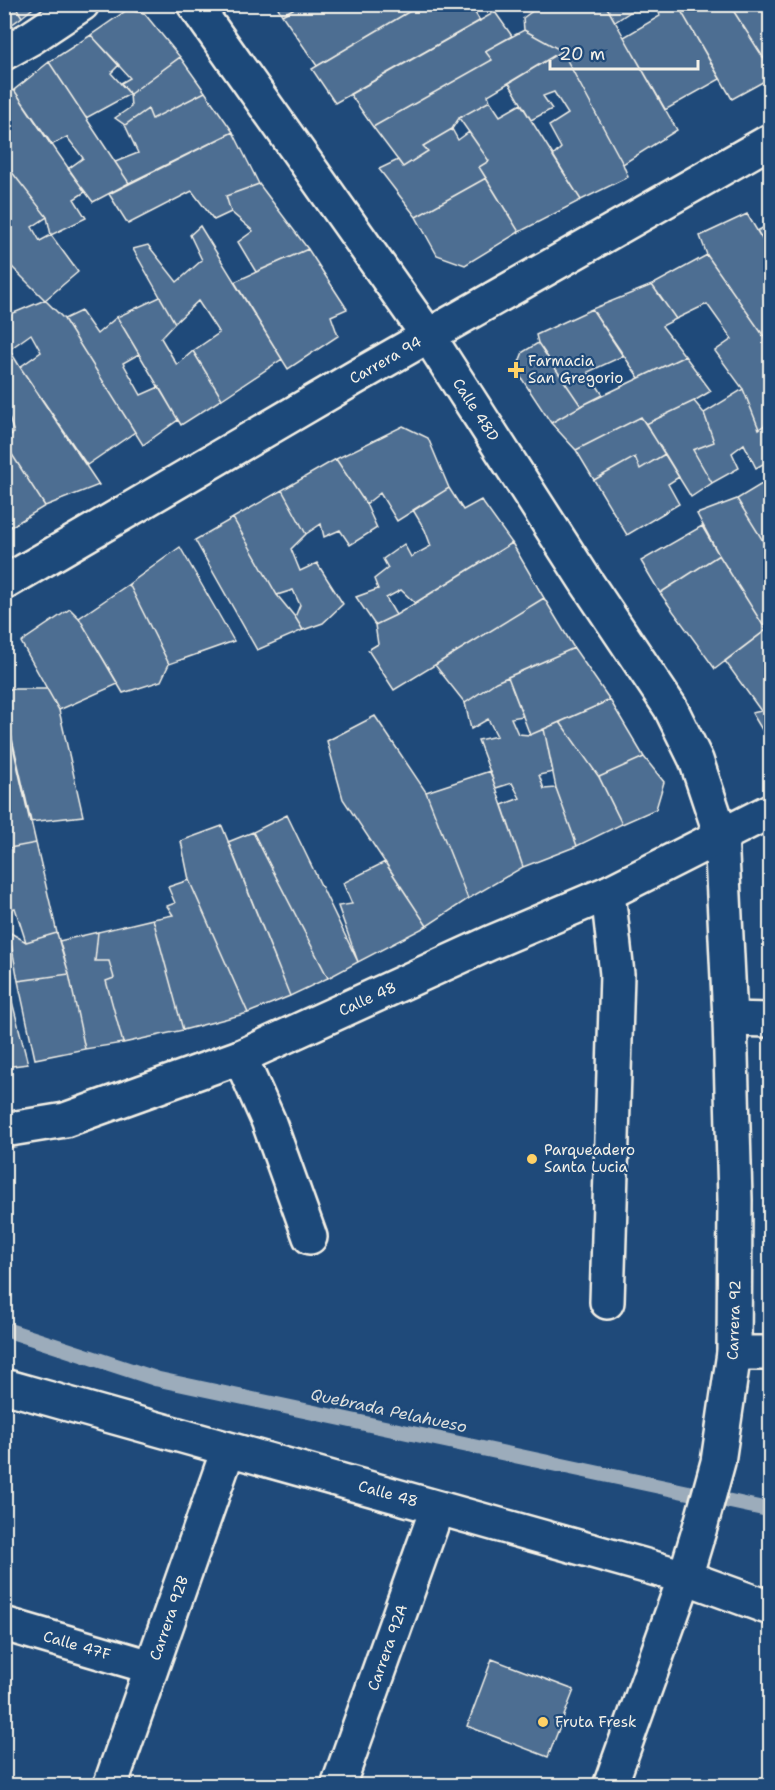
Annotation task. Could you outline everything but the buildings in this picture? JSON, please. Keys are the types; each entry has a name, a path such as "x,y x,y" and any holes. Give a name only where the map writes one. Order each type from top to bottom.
{"street":[{"path":"4,53 82,4"},
{"name":"Calle 48D","path":"194,4 429,337 585,580 670,707 696,760 721,835"},
{"name":"Carrera 94","path":"4,583 356,377 771,141"},
{"name":"Calle 48","path":"4,1130 65,1120 240,1057 608,892 771,811"},
{"name":"Carrera 92","path":"610,1785 685,1577 701,1524 718,1462 734,1353 735,1200 730,1019 721,835"},
{"path":"607,1302 617,974 608,892"},
{"path":"730,1019 771,1020"},
{"path":"240,1057 268,1120 310,1237"},
{"path":"734,1353 771,1353"},
{"name":"Calle 48","path":"4,1386 685,1577 771,1608"},
{"name":"Carrera 92B","path":"110,1785 228,1450"},
{"name":"Carrera 92A","path":"338,1785 437,1509"},
{"name":"Calle 47F","path":"4,1624 151,1667"}],"shaded area":[{"path":"770,844 770,913 765,847"}],"waterway":[{"name":"Quebrada Pelahueso","path":"4,1329 157,1379 770,1510"}],"place":[{"name":"Farmacia San Gregorio","path":"516,370"},
{"name":"Parqueadero Santa Lucia","path":"532,1159"},
{"name":"Fruta Fresk","path":"543,1722"}]}
